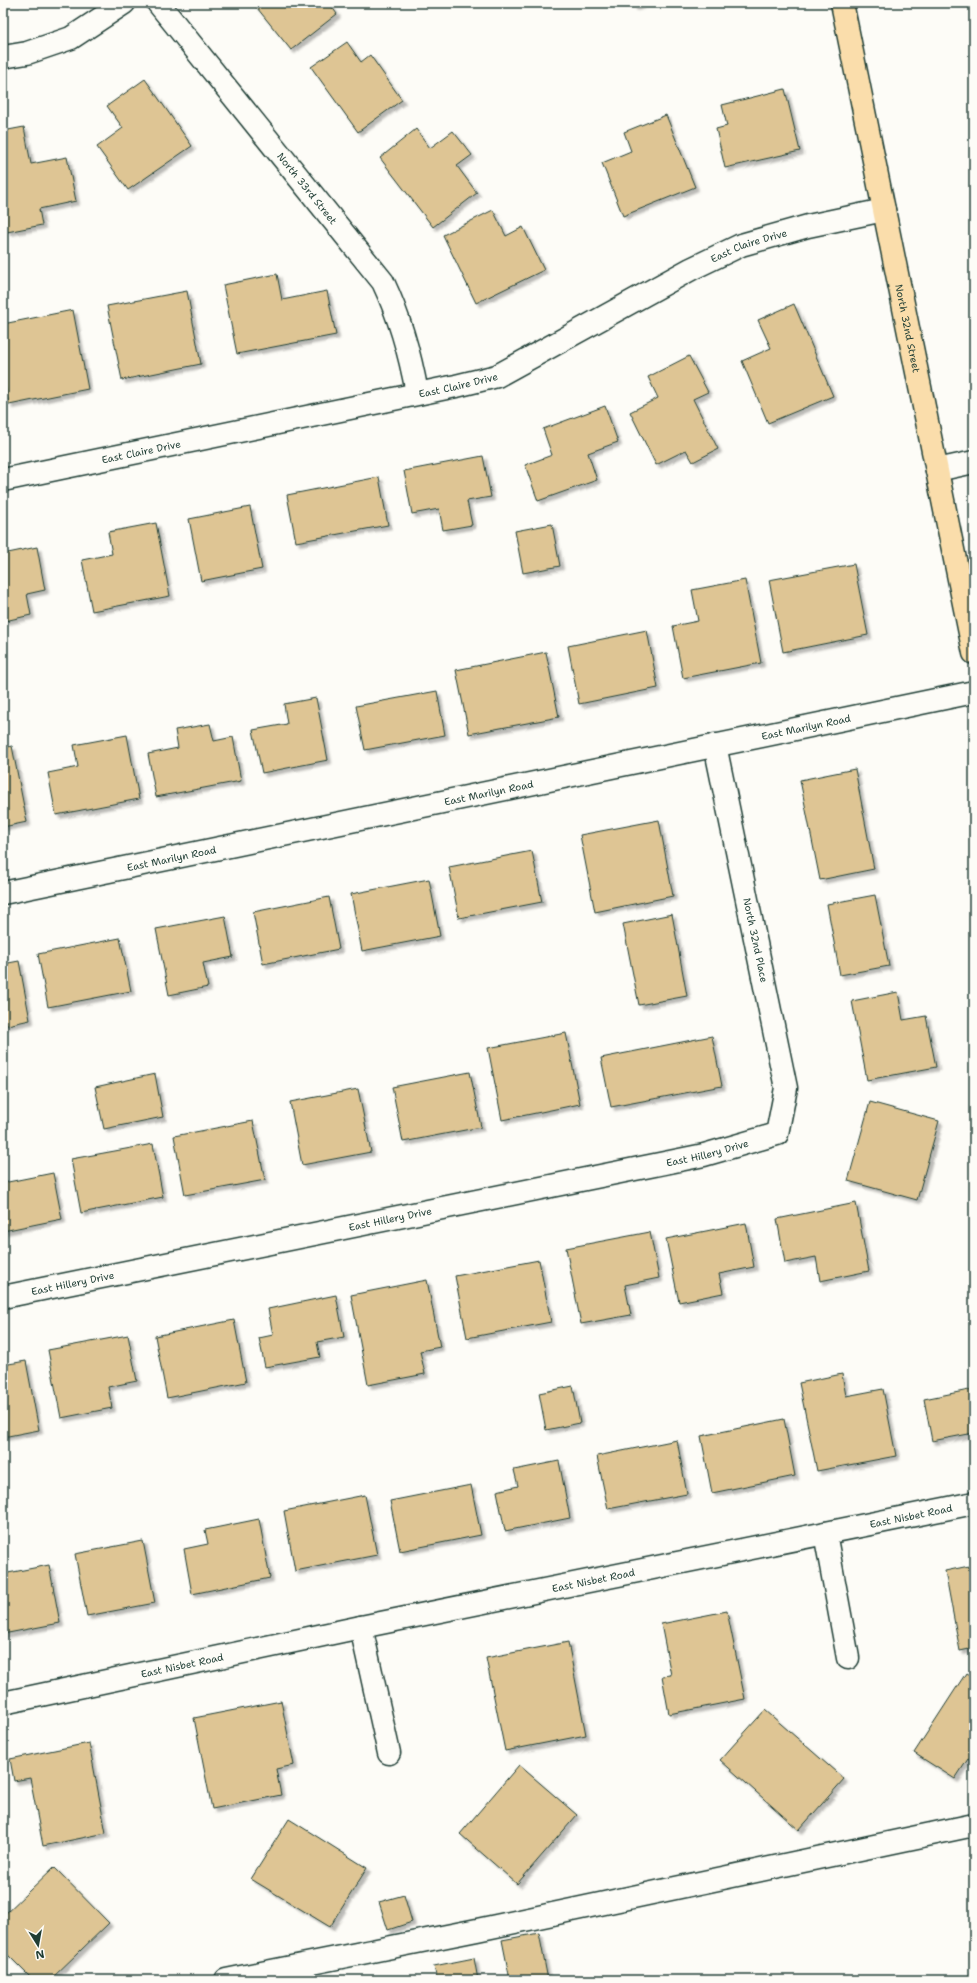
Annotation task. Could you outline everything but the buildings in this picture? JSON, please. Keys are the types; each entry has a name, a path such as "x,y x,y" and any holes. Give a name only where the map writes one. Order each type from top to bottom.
{"main road":[{"name":"North 32nd Street","path":"842,3 974,653"}],"street":[{"path":"3,57 26,53 71,38 124,3"},
{"name":"North 33rd Street","path":"158,3 384,282 396,310 409,350 417,393"},
{"name":"East Claire Drive","path":"3,480 497,376 691,269 741,245 808,226 884,210"},
{"path":"937,470 974,462"},
{"name":"East Marilyn Road","path":"3,893 974,692"},
{"name":"North 32nd Place","path":"715,745 786,1088 776,1134"},
{"name":"East Hillery Drive","path":"3,1297 704,1155 776,1134"},
{"name":"East Nisbet Road","path":"3,1702 361,1627 974,1503"},
{"path":"825,1533 848,1658"},
{"path":"361,1627 389,1753"},
{"path":"226,1980 477,1930 974,1825"}]}
